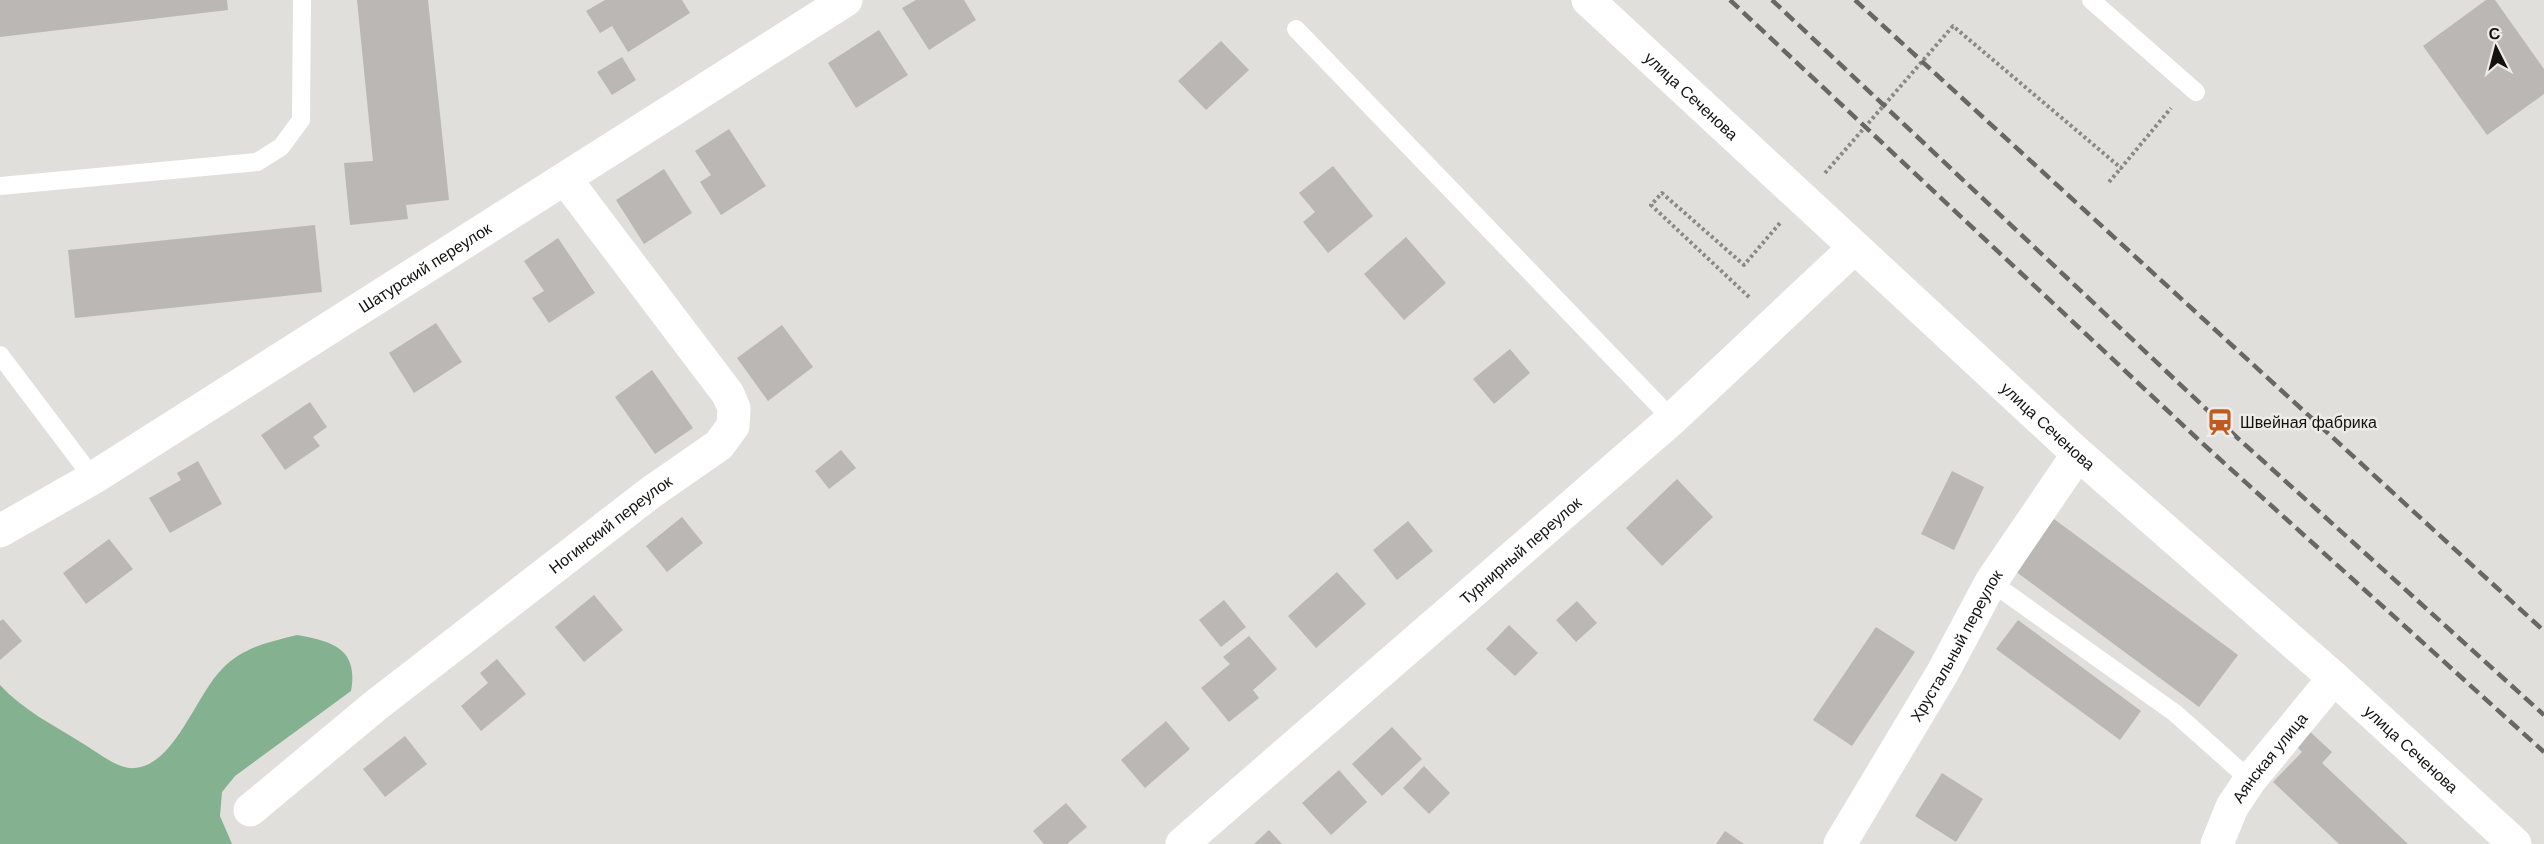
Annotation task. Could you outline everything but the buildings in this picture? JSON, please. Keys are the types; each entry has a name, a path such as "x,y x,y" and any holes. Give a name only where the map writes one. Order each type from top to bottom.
{"street":[{"name":"Шатурский переулок","path":"0,531 93,478 566,180 846,0"},
{"name":"улица Сеченова","path":"1588,0 1853,249 2078,454 2334,678 2515,844"},
{"name":"Ногинский переулок","path":"250,810 384,699 650,493 719,445 733,426 734,408 728,394 566,180"},
{"name":"Турнирный переулок","path":"1182,844 1672,419 1853,249"},
{"name":"Хрустальный переулок","path":"1840,844 1943,672 1991,582 2078,454"},
{"name":"Аянская улица","path":"2217,844 2232,807 2250,780 2334,678"}],"lane":[{"path":"0,186 257,162 281,147 301,120 302,0"},
{"path":"2091,0 2192,89"},
{"path":"1296,29 1672,419"},
{"path":"0,355 93,478"},
{"path":"1991,582 2175,713 2250,780"}],"path":[{"path":"1821,177 1953,26 2121,168"},
{"path":"2109,182 2192,89"},
{"path":"1749,297 1651,205 1662,192 1744,265 1782,221"}],"green space":[{"path":"297,635 321,640 340,649 351,665 351,691 235,776 222,792 220,816 232,844 0,844 0,685 28,710 107,759 128,768 135,768 149,764 162,755 184,727 213,680 231,661 257,646"}],"railway":[{"path":"1730,0 2202,443 2544,752"},
{"path":"1772,0 2220,422 2544,715"},
{"path":"1855,0 2544,631"}],"place":[{"name":"Швейная фабрика","path":"2220,422"}]}
